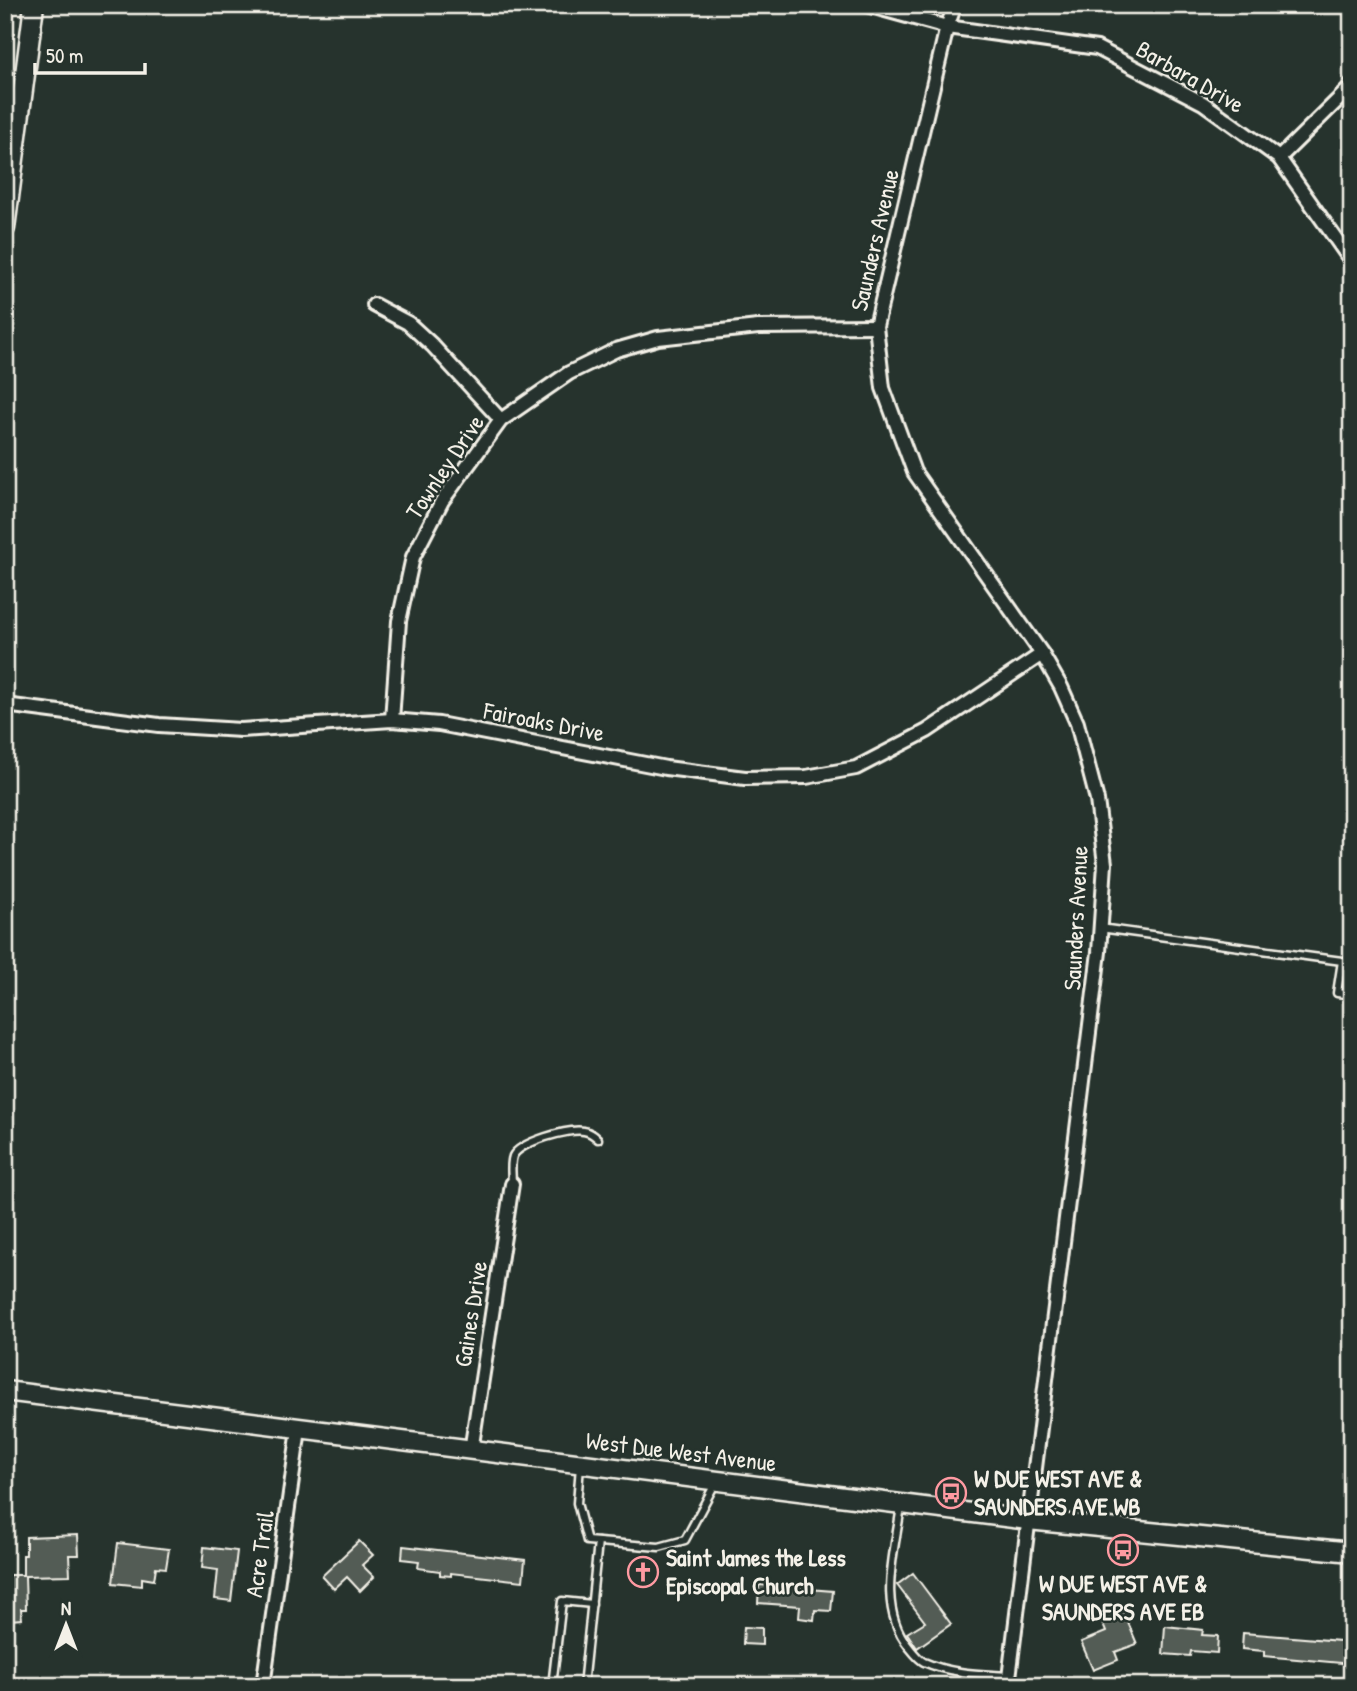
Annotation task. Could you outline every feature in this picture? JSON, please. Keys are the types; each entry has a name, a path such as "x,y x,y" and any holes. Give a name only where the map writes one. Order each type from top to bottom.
{"main road":[{"path":"5,228 34,5"},
{"name":"West Due West Avenue","path":"5,1391 1028,1520 1352,1552"}],"street":[{"name":"Barbara Drive","path":"867,5 947,27 1097,48 1203,103 1279,158 1352,262"},
{"name":"Saunders Avenue","path":"955,5 947,27 876,326 883,387 914,472 1042,654 1061,687 1077,723 1092,778 1105,864 1100,928 1008,1681"},
{"path":"1279,158 1352,83"},
{"path":"374,305 408,323 501,420"},
{"name":"Townley Drive","path":"392,720 399,621 413,557 442,501 501,420 569,373 616,351 658,338 758,327 876,326"},
{"name":"Fairoaks Drive","path":"5,705 159,725 241,730 392,720 439,724 666,768 745,778 806,777 856,768 927,731 1042,654"},
{"name":"Gaines Drive","path":"471,1451 512,1184"},
{"name":"Acre Trail","path":"263,1686 299,1429"}],"lane":[{"path":"1100,928 1352,961"},
{"path":"1342,961 1337,993 1352,995"},
{"path":"512,1184 512,1161 514,1153 520,1149 542,1139 576,1130 587,1131 598,1139"},
{"path":"580,1465 577,1503 587,1541 659,1547 685,1540 717,1481"},
{"path":"901,1504 889,1590 895,1624 907,1644 922,1661 957,1672 1008,1681"},
{"path":"583,1686 598,1542"},
{"path":"552,1686 562,1601 592,1604"}],"building":[{"path":"78,1535 79,1555 69,1555 70,1575 25,1576 26,1609 21,1609 22,1619 10,1620 9,1575 23,1575 26,1537"},
{"path":"359,1541 373,1555 362,1565 374,1577 360,1591 347,1577 334,1589 322,1576"},
{"path":"118,1543 169,1549 166,1568 156,1567 154,1580 142,1578 142,1586 113,1583"},
{"path":"403,1546 525,1560 523,1581 451,1573 451,1576 440,1575 440,1571 418,1568 419,1561 402,1559"},
{"path":"204,1547 237,1551 231,1601 215,1599 218,1570 202,1568"},
{"path":"913,1573 951,1624 917,1648 907,1633 925,1622 897,1585"},
{"path":"759,1585 833,1591 831,1611 815,1610 814,1620 799,1618 800,1606 758,1603"},
{"path":"1122,1608 1137,1644 1115,1652 1118,1660 1093,1670 1081,1642 1106,1632 1100,1617"},
{"path":"1165,1626 1203,1630 1202,1635 1218,1636 1217,1653 1191,1651 1190,1656 1163,1654"},
{"path":"744,1627 762,1628 762,1645 743,1644"},
{"path":"1243,1633 1352,1642 1352,1664 1264,1656 1264,1651 1242,1649"}],"place":[{"name":"W DUE WEST AVE & SAUNDERS AVE WB","path":"951,1493"},
{"name":"W DUE WEST AVE & SAUNDERS AVE EB","path":"1123,1550"},
{"name":"Saint James the Less Episcopal Church","path":"643,1572"}]}
